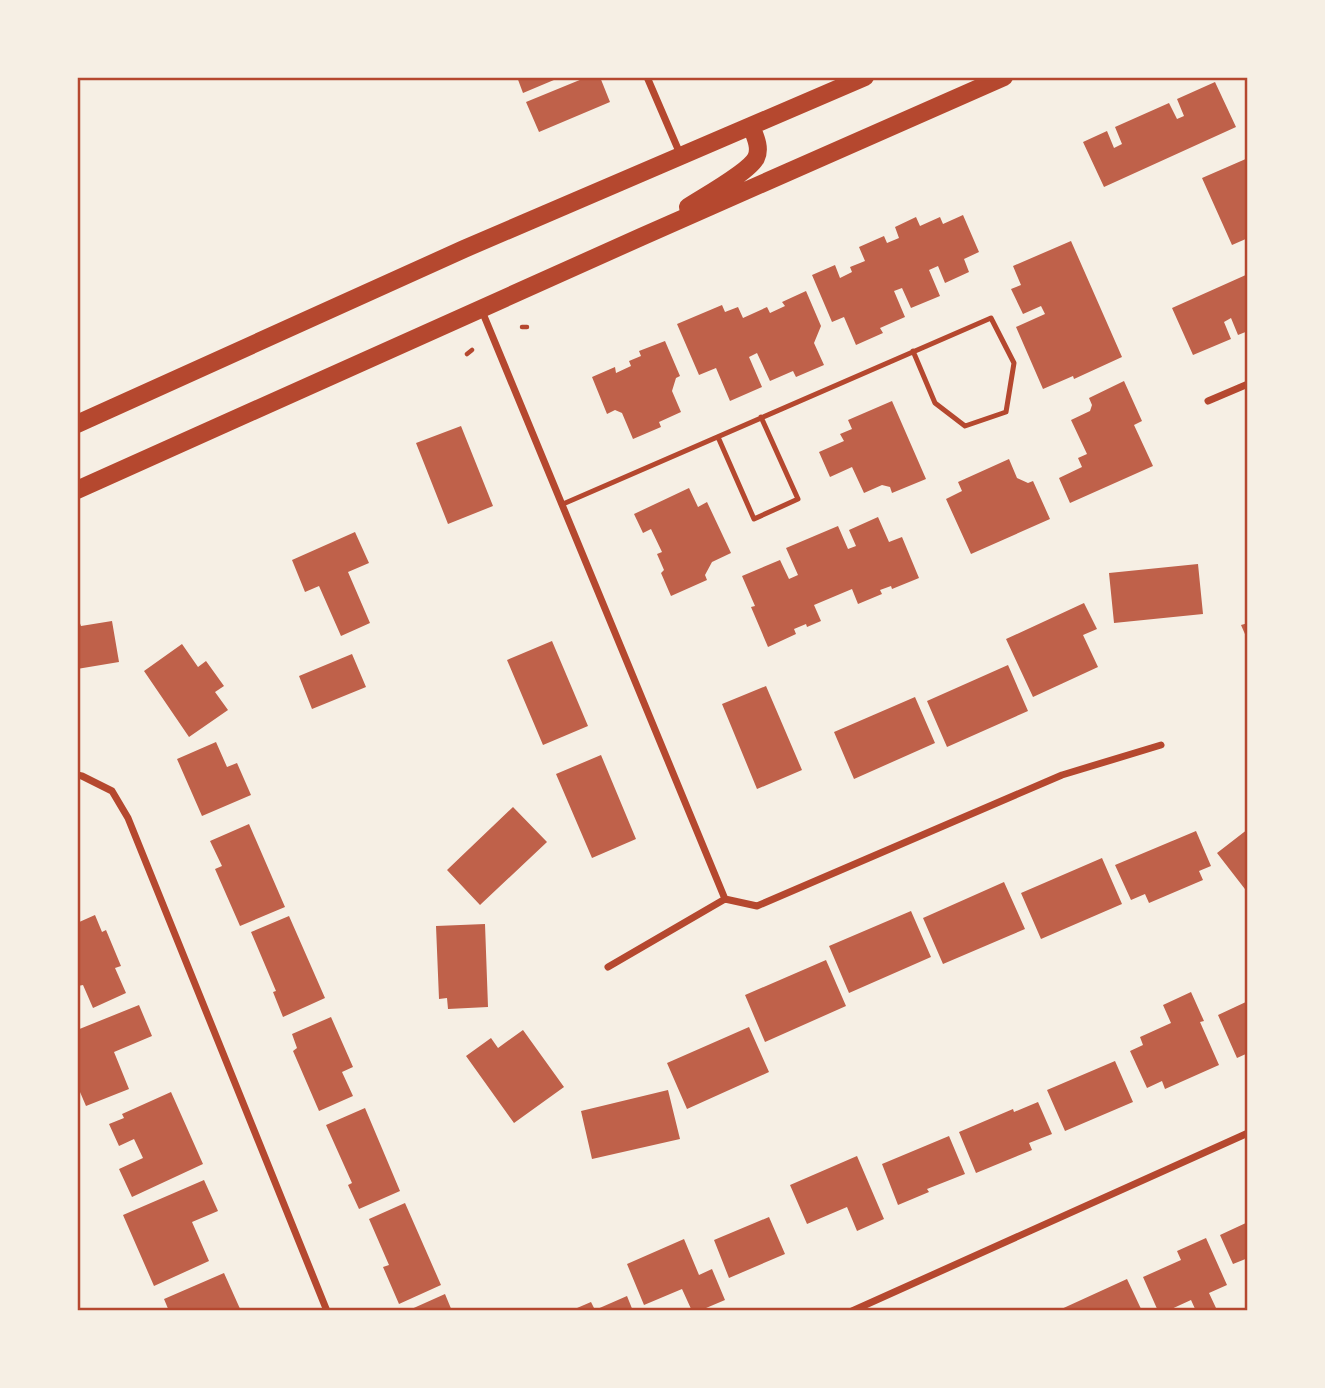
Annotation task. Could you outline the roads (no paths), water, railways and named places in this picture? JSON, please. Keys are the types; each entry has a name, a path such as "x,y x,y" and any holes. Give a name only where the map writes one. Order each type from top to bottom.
{"main road":[{"path":"77,424 464,249 865,77"},
{"path":"77,490 1004,77"},
{"path":"641,237 747,169 756,158 758,144 751,127"}],"street":[{"path":"647,77 681,156"},
{"path":"482,310 725,899"},
{"path":"1208,401 1248,384"},
{"path":"608,967 725,899 757,906 1062,775 1161,745"},
{"path":"80,775 112,792 128,818 327,1311"},
{"path":"852,1311 1248,1133"}],"lane":[{"path":"563,504 913,351 992,318 1014,363 1006,412 965,426 935,403 913,351"},
{"path":"718,437 754,519 798,499 761,417"}]}
